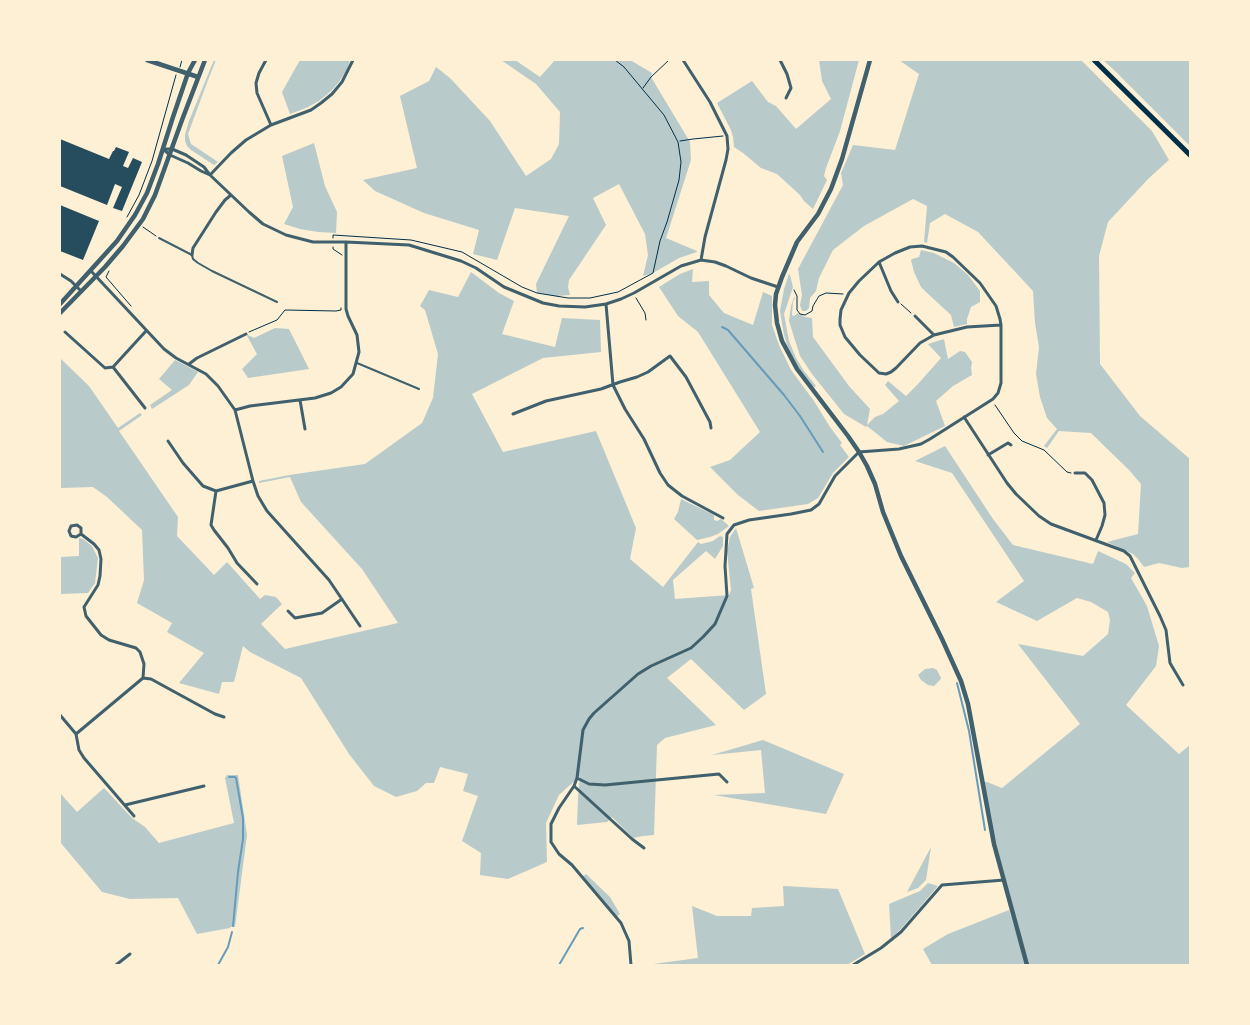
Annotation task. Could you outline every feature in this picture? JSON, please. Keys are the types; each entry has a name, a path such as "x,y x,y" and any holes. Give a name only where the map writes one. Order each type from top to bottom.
{"main road":[{"path":"1094,60 1190,155"}],"street":[{"path":"147,60 198,77"},
{"path":"60,304 118,241 135,215 150,185 188,73 195,60"},
{"path":"60,313 82,292 123,246 142,218 154,195 205,60"},
{"path":"266,60 256,83 257,93 271,125"},
{"path":"210,175 242,143 271,125 311,110 322,103 342,82 353,60"},
{"path":"683,60 710,102 727,136 728,149 726,160 705,237 701,260"},
{"path":"780,60 791,88 786,98"},
{"path":"870,60 842,159 831,189 822,207 797,242 778,287 776,294 777,323 782,341 797,369 860,452 875,484 883,512 901,556 961,682 968,704 994,844 1027,965"},
{"path":"163,149 172,149 184,154 204,167 210,175 263,224 286,235 313,242 409,245 461,261 476,268 504,287 543,303 585,307 606,304 634,293 682,266 701,260 715,262 751,278 778,287"},
{"path":"163,149 210,175"},
{"path":"192,255 193,248 216,212 231,195"},
{"path":"235,410 250,406 315,398 331,393 353,374 359,352 357,335 346,309 346,242"},
{"path":"631,965 629,942 621,922 572,865 559,854 551,842 551,824 558,808 574,786 577,778 583,730 589,719 638,674 696,644 718,619 727,596 725,566 727,534 734,525 749,520 811,510 819,504 835,476 860,452 899,449 921,444 993,399 998,393 1001,383 1001,325 996,306 980,284 953,257 946,252 922,246 910,247 879,262 859,281 849,293 841,310 840,325 845,337 879,373 886,374 896,368 920,343 934,335 967,327 1001,325"},
{"path":"879,262 891,291 898,302"},
{"path":"91,271 164,349 176,358 206,374 218,386 235,410 258,496 267,511 329,580 360,626"},
{"path":"60,274 82,292"},
{"path":"606,304 613,385 625,409 644,439 660,473 668,485 682,496 723,518"},
{"path":"915,316 934,335"},
{"path":"65,332 105,368 113,367 146,331"},
{"path":"189,364 197,358 246,334"},
{"path":"513,414 546,400 601,389 637,377 648,372 670,356 686,378 710,422 711,428"},
{"path":"113,367 145,408"},
{"path":"300,400 305,428"},
{"path":"964,417 999,473 1013,491 1044,520 1050,524 1124,551 1130,556 1163,622 1166,630 1170,663 1183,686"},
{"path":"168,441 183,463 203,486 216,491 253,481"},
{"path":"988,455 1008,443 1011,445"},
{"path":"1075,473 1085,473 1092,480 1104,503 1105,515 1096,540"},
{"path":"216,491 211,525 237,564 257,584"},
{"path":"76,734 143,678 144,664 140,652 136,648 109,640 101,635 86,616 84,607 98,584 101,559 99,550 81,534"},
{"path":"288,611 295,618 322,613 342,599"},
{"path":"143,678 151,679 224,717"},
{"path":"60,715 76,734 79,750 84,758 134,816"},
{"path":"577,778 589,784 605,785 719,774 727,782"},
{"path":"125,805 204,786"},
{"path":"574,786 644,848"},
{"path":"853,965 881,948 901,932 942,885 1004,880"},
{"path":"116,965 130,954"}],"lane":[{"path":"159,238 192,255 198,263 212,271 277,302"},
{"path":"357,363 419,389"}],"path":[{"path":"126,218 139,194 152,161 170,101 174,80 182,60"},
{"path":"333,235 411,240 462,252 509,280 537,293 575,299 618,292 653,273 660,241 668,222 679,180 681,162 678,142 664,115 624,67 615,60"},
{"path":"642,89 651,77 669,60"},
{"path":"678,142 727,136"},
{"path":"143,227 159,238"},
{"path":"333,249 342,255"},
{"path":"110,271 106,277 132,307"},
{"path":"794,290 797,296 797,310 803,315 810,313 816,300 821,295 826,293 845,295"},
{"path":"634,293 645,313 646,320"},
{"path":"898,302 915,316"},
{"path":"246,334 277,320 285,310 341,310"},
{"path":"993,399 1014,433 1024,443 1040,447 1067,472 1075,473"}],"shaded area":[{"path":"214,60 216,60 188,134 191,144 218,162 214,165 187,146 185,135"},
{"path":"300,60 350,60 347,69 331,91 319,101 290,114 282,92"},
{"path":"501,60 515,60 540,77 555,60 630,60 652,73 651,77 690,142 691,160 666,238 697,252 679,258 653,273 643,276 648,255 645,234 619,184 593,198 606,225 569,280 570,295 556,296 537,293 536,284 569,216 515,208 497,260 473,254 479,230 424,213 375,191 363,180 417,168 400,96 429,81 436,67 450,78 490,121 526,176 551,159 559,144 560,112 536,84"},
{"path":"819,60 859,60 840,131 826,168 824,176 827,180 813,209 777,174 761,168 734,147 731,130 717,103 752,81 768,102 776,106 796,129 831,99 822,81"},
{"path":"899,60 1081,60 1152,131 1169,160 1149,178 1108,222 1099,256 1100,364 1140,416 1190,459 1190,567 1182,568 1159,563 1144,567 1133,554 1107,542 1138,534 1141,484 1091,433 1059,431 1047,448 1044,446 1057,429 1047,418 1040,397 1036,374 1039,347 1033,291 978,232 945,214 930,223 927,243 924,242 927,206 913,199 864,226 833,250 819,278 816,291 810,298 809,308 806,311 802,311 800,305 802,295 798,269 843,185 841,173 853,145 895,150 919,74"},
{"path":"1103,60 1190,60 1190,146 1113,69"},
{"path":"314,143 325,186 337,212 336,233 300,229 284,224 293,207 282,156"},
{"path":"921,250 934,253 954,263 968,275 980,291 980,302 971,307 967,324 954,327 951,315 921,287 911,260 919,257"},
{"path":"693,269 692,282 709,281 709,295 724,313 753,325 763,292 772,296 772,325 779,345 791,370 842,443 840,445 849,457 833,473 818,498 808,504 759,511 738,495 710,467 730,460 760,432 698,332 678,316 659,287 680,274"},
{"path":"471,272 499,293 514,301 502,334 555,347 562,318 600,320 601,352 543,358 472,394 503,452 596,431 636,528 630,559 663,587 698,542 701,544 713,541 720,536 723,537 723,546 715,559 706,551 673,580 675,599 729,595 731,590 727,551 730,537 736,528 754,588 751,589 766,694 744,710 691,659 667,678 716,725 665,738 657,745 654,835 633,838 612,817 607,822 577,825 580,776 559,795 546,823 547,862 508,879 480,875 481,853 462,841 478,796 463,791 468,774 440,767 434,783 426,783 417,791 396,797 374,786 349,754 301,678 250,652 243,646 234,682 222,682 219,694 179,683 204,653 167,632 172,623 137,603 144,580 142,530 107,497 93,487 60,488 60,358 89,386 118,428 140,413 142,415 119,431 178,517 177,536 214,575 227,562 260,599 265,595 276,597 282,604 261,624 285,649 398,623 362,569 301,502 290,477 259,483 259,481 365,464 422,423 433,398 438,354 425,310 420,306 429,290 458,297"},
{"path":"789,274 793,287 784,314 789,341 796,358 816,386 813,388 791,357 784,335 780,311"},
{"path":"794,297 792,315 794,316 798,313 812,318 813,337 849,386 870,409 867,425 875,417 883,414 899,401 885,385 888,381 906,396 941,358 928,344 944,339 948,359 960,351 965,352 972,362 972,375 953,386 936,401 945,426 904,446 887,442 867,426 844,414 800,356 789,321"},
{"path":"275,328 289,329 309,369 248,378 242,369 257,354 246,334 254,338"},
{"path":"175,360 198,372 189,385 152,409 150,405 172,390 159,379"},
{"path":"945,446 993,519 1013,545 1093,564 1098,551 1126,564 1135,573 1131,578 1147,606 1159,646 1156,666 1126,705 1179,754 1190,745 1190,965 1027,965 994,844 983,782 1002,788 1080,724 1018,644 1083,656 1108,634 1110,620 1108,612 1091,602 1077,598 1037,621 996,602 1024,581 952,473 915,461"},
{"path":"681,499 714,515 714,520 721,519 729,526 718,534 697,540 674,519"},
{"path":"79,538 92,546 98,558 95,583 88,593 60,594 60,557 79,556"},
{"path":"933,668 937,670 941,678 934,686 928,685 918,675 925,669"},
{"path":"763,740 844,774 826,814 714,795 765,793 761,750 712,755"},
{"path":"227,775 238,775 247,835 235,927 197,934 178,898 130,899 102,892 60,842 60,793 77,812 104,788 159,843 234,823 225,778"},
{"path":"931,847 926,880 918,888 907,892"},
{"path":"586,874 610,897 620,914 616,917 582,877"},
{"path":"928,883 938,886 891,938 889,904 920,891"},
{"path":"783,886 838,889 865,954 847,965 646,965 698,958 692,906 717,916 751,916 752,908 784,906"},
{"path":"1009,910 1026,965 932,965 923,949 948,934"}],"building":[{"path":"60,139 109,159 116,147 129,152 123,166 128,168 133,158 142,162 122,211 113,208 122,187 115,184 107,205 60,186"},
{"path":"60,205 99,221 83,260 60,251"}],"waterway":[{"path":"722,327 728,330 784,395 823,452"},
{"path":"957,683 969,731 985,830"},
{"path":"229,777 236,778 243,818 243,839 233,926"},
{"path":"559,965 580,929 583,928"},
{"path":"218,965 228,947 232,932"}]}
